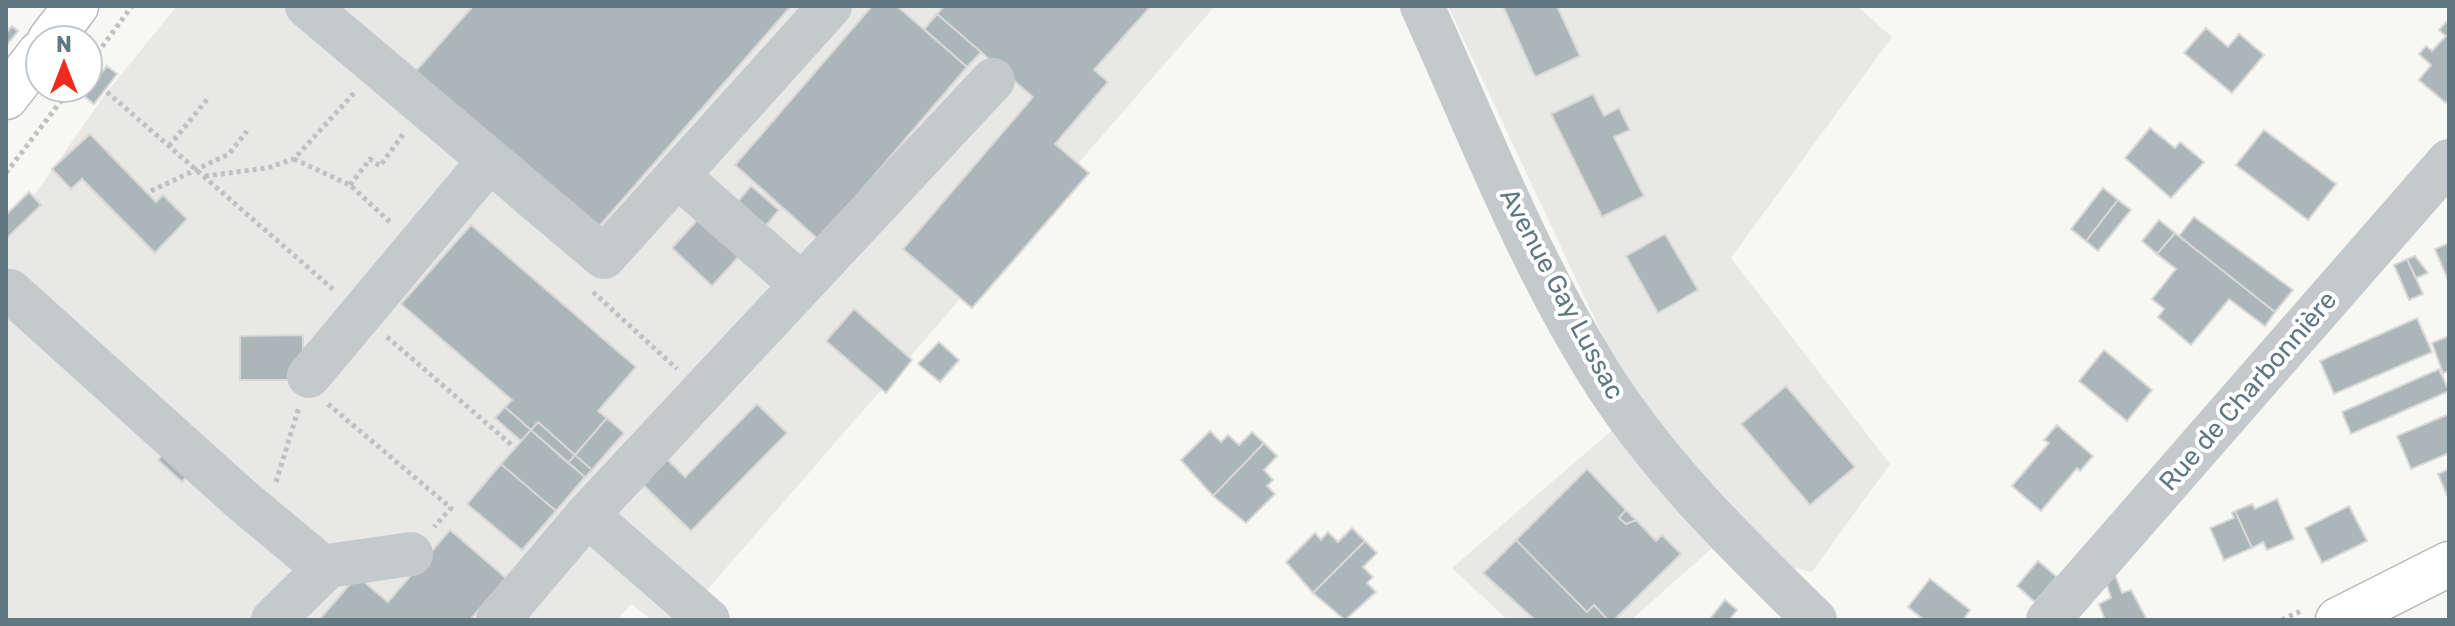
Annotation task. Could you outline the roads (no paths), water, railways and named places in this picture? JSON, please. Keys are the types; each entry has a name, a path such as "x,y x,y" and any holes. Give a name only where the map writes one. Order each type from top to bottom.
{"main road":[{"path":"62,24 76,6"},
{"path":"6,97 24,74"},
{"path":"2338,620 2449,564"}],"street":[{"path":"307,6 604,257 830,6"},
{"name":"Avenue Gay Lussac","path":"1422,6 1541,266 1595,367 1631,420 1728,535 1815,620"},
{"path":"498,620 587,515 993,80"},
{"path":"307,380 359,313 489,161"},
{"name":"Rue de Charbonnière","path":"2048,620 2449,161"},
{"path":"678,176 802,285"},
{"path":"10,291 242,500 325,569"},
{"path":"587,515 700,613"},
{"path":"273,620 325,569 411,554"}]}
